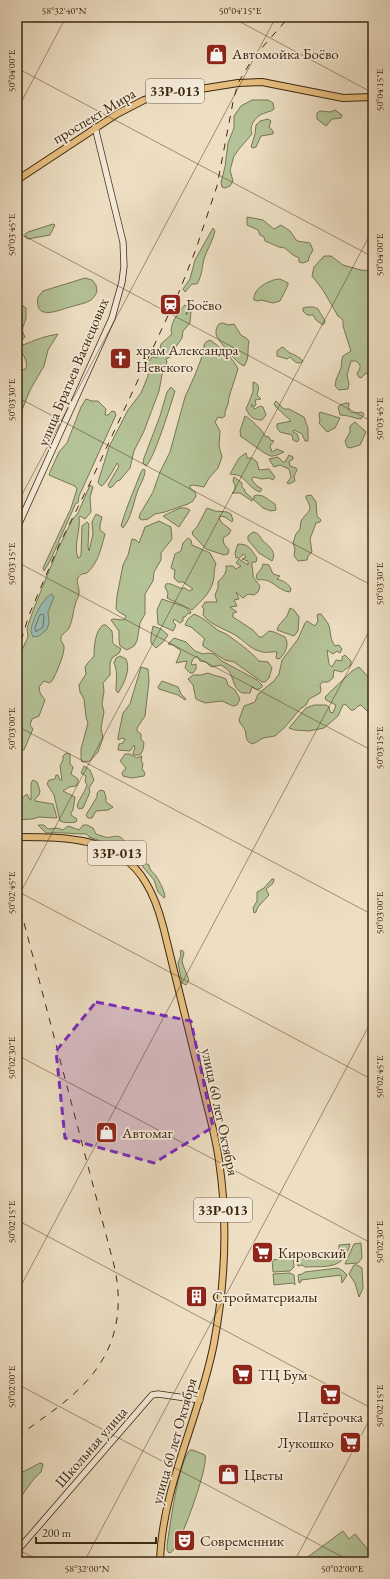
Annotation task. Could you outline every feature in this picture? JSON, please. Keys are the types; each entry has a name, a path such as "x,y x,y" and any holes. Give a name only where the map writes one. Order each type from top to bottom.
{"main road":[{"name":"проспект Мира","path":"17,180 95,128 136,104 172,91 194,90 238,83 262,82 343,98 373,97"},
{"name":"улица Братьев Васнецовых","path":"17,528 112,318 122,282 124,266 122,237 95,128"},
{"name":"улица 60 лет Октября","path":"17,837 79,839 112,850 124,857 138,872 151,891 159,911 205,1095 219,1161 224,1234 223,1277 214,1344 200,1400 170,1497 162,1536 160,1562"},
{"name":"Школьная улица","path":"17,1551 152,1395 158,1394 200,1400"}],"highlighted area":[{"path":"96,1002 191,1021 213,1127 154,1163 65,1138 56,1051"}],"green space":[{"path":"252,100 268,100 273,103 274,109 256,118 252,124 252,134 234,156 230,170 233,181 230,186 225,188 222,187 221,182 225,167 228,143 234,128 234,116 241,106"},
{"path":"335,110 342,115 341,118 332,119 326,126 317,119 317,113 320,111 330,112"},
{"path":"268,119 271,121 269,127 273,131 273,134 261,136 256,147 251,147 256,125 260,121"},
{"path":"247,217 263,220 274,229 281,225 290,231 297,241 310,243 313,250 308,261 303,263 299,262 299,258 285,248 265,241 264,237 260,235 258,230 247,225"},
{"path":"53,224 55,225 50,235 28,239 25,237 25,234 28,232"},
{"path":"213,228 215,231 214,235 204,259 199,281 197,284 192,284 185,292 183,289 190,279 195,260"},
{"path":"324,256 331,256 343,265 361,270 373,271 373,372 365,374 361,378 359,377 357,374 360,365 356,361 351,361 347,375 349,384 348,389 339,390 335,386 343,356 351,351 343,326 343,320 338,316 323,290 312,276 314,267"},
{"path":"85,278 92,280 96,285 97,292 91,300 53,312 43,312 39,309 38,297 43,291"},
{"path":"276,279 280,279 288,283 288,285 280,301 273,303 254,300 256,292 262,285"},
{"path":"17,304 20,304 26,308 26,318 23,329 25,337 21,341 23,345 40,338 58,334 48,350 44,366 30,390 22,410 22,417 17,431 17,369 26,369 26,360 19,348 17,348"},
{"path":"185,305 188,307 186,315 190,309 191,311 190,323 183,331 182,338 175,348 172,356 166,359 167,362 162,375 159,391 144,431 134,451 130,468 120,480 110,488 108,485 119,466 117,463 108,479 102,486 98,482 109,447 128,410 141,393 148,376 148,362 152,357 158,357 161,344 172,334 171,331 173,323"},
{"path":"314,307 318,309 325,322 323,325 316,320 313,315 307,315 303,311 303,308"},
{"path":"223,323 228,325 234,324 241,335 249,341 248,357 244,366 233,358 217,337 217,327 219,324"},
{"path":"210,340 230,357 238,369 229,397 225,416 222,418 218,417 215,422 220,431 219,446 222,457 218,468 209,478 204,487 193,485 190,486 190,488 195,492 196,496 193,501 142,520 139,518 140,514 153,492 160,472 170,452 185,397 203,354 204,345"},
{"path":"282,347 303,361 298,363 290,357 287,359 277,356 277,351"},
{"path":"253,382 258,385 257,395 261,399 255,400 256,405 254,407 252,404 251,406 255,409 260,406 263,407 266,415 262,420 252,418 246,409 253,392"},
{"path":"171,387 175,391 173,398 158,443 146,466 143,463 144,458 160,416 167,392"},
{"path":"86,399 98,401 106,409 105,415 108,415 112,411 115,412 116,415 79,496 78,503 76,503 44,571 43,568 71,508 77,489 75,486 49,475 59,452 67,443 81,407"},
{"path":"276,401 284,409 289,409 304,417 308,428 308,441 305,441 302,434 294,430 293,432 297,434 299,440 297,442 293,440 292,435 280,432 277,428 277,424 291,421 276,407 274,404"},
{"path":"349,403 349,411 357,413 362,412 364,414 361,419 340,415 338,407"},
{"path":"320,412 340,418 335,428 327,432 319,423"},
{"path":"245,416 262,431 265,436 274,441 270,446 272,452 277,449 284,452 275,456 270,456 241,437 240,431"},
{"path":"355,422 366,432 360,445 350,448 347,447 345,441 350,432 350,426"},
{"path":"246,453 247,458 252,458 257,462 259,470 269,469 275,477 273,480 269,478 252,478 257,486 262,489 260,492 240,476 230,474 239,458"},
{"path":"289,455 293,457 293,459 289,462 290,466 296,468 297,470 294,476 295,481 289,484 287,483 291,477 289,469 280,465 274,467 269,459 278,457 285,462"},
{"path":"143,469 145,470 144,478 138,490 130,515 123,528 121,526 125,512"},
{"path":"234,477 242,483 242,487 253,499 252,501 240,493 232,493 235,490 233,481"},
{"path":"90,485 93,487 90,497 91,512 85,519 80,516 79,517 76,548 78,558 81,556 82,526 87,522 89,524 89,551 93,534 92,522 96,514 102,517 100,530 105,534 99,555 94,565 87,573 79,576 77,580 79,594 70,625 61,637 64,646 62,659 52,681 49,683 44,681 39,687 40,693 45,700 39,716 32,719 30,725 33,729 24,750 19,748 17,745 17,665 20,654 28,637 27,628 34,608 58,549 72,520 78,513"},
{"path":"311,495 316,502 317,516 321,520 320,522 316,523 310,539 312,552 308,556 307,560 298,561 294,556 295,549 293,543 296,534 300,529 301,521 310,509 306,496"},
{"path":"254,496 263,496 275,504 276,510 271,511 263,508 254,500"},
{"path":"180,508 190,510 179,527 163,516"},
{"path":"207,508 231,514 233,520 232,522 225,517 220,516 219,518 222,523 231,530 229,534 223,538 224,544 229,550 228,554 224,555 206,549 193,535 192,532 197,527"},
{"path":"159,521 171,527 172,539 161,553 161,560 154,572 153,581 145,594 145,614 140,623 137,641 134,646 127,650 120,646 119,631 111,620 124,620 126,616 116,609 123,565 128,555 132,539 139,543 145,527"},
{"path":"253,532 258,534 272,550 274,555 272,561 259,553 248,540 248,536"},
{"path":"188,538 191,540 192,545 210,553 216,564 214,580 210,590 192,610 167,598 168,593 165,587 166,584 169,584 180,588 185,588 189,591 193,589 183,582 178,582 174,578 175,570 171,568 175,554 181,551 183,543"},
{"path":"238,544 248,546 257,558 256,562 252,562 253,577 260,586 258,592 254,595 248,594 243,598 236,592 239,599 234,600 237,606 230,607 237,612 233,613 233,617 253,630 259,637 262,637 269,631 285,637 287,646 283,655 279,659 276,658 277,652 264,652 250,647 234,634 210,622 203,615 204,609 202,607 205,602 217,602 215,595 218,588 218,582 225,573 226,566 233,566 236,569 241,566 236,563 239,559 248,565 248,561 242,559 246,557 244,554 239,558 236,558 235,553"},
{"path":"263,564 269,565 273,574 280,576 277,579 284,581 287,584 291,589 290,592 281,589 267,580 258,580 256,578"},
{"path":"162,599 185,607 191,612 183,617 183,621 180,623 174,619 173,622 176,625 173,631 158,624 157,610"},
{"path":"290,608 294,610 299,617 298,631 294,636 277,630 279,625 287,616"},
{"path":"194,614 203,618 217,630 235,640 259,661 268,662 272,668 269,678 265,682 262,682 234,662 225,660 203,646 205,639 191,627 185,625 188,619"},
{"path":"318,614 321,614 328,624 335,646 339,645 342,649 340,653 337,651 333,654 327,650 329,664 332,667 336,660 342,661 342,657 345,655 351,661 351,665 342,672 334,670 333,678 328,682 322,682 320,685 320,693 309,699 306,705 300,709 285,727 275,736 263,738 253,744 250,743 239,720 244,706 255,702 258,694 274,681 279,674 282,660 298,639 305,623 307,621 315,626 318,621"},
{"path":"103,625 106,625 112,631 113,642 121,649 119,653 112,658 110,663 110,675 103,683 104,691 102,704 104,712 101,728 103,738 98,752 90,761 82,762 81,749 88,723 84,699 80,692 79,685 86,674 85,667 94,656 98,631"},
{"path":"153,626 161,629 168,635 156,648 151,643"},
{"path":"174,638 186,642 195,651 203,654 214,654 222,661 257,680 262,687 257,690 252,687 250,693 242,693 237,689 229,671 221,665 211,667 206,662 200,661 197,656 193,659 191,664 196,664 196,669 193,673 190,673 185,668 187,661 176,663 181,651 173,645 168,644"},
{"path":"120,656 126,659 128,667 124,681 118,693 116,690 116,673 114,663 116,658"},
{"path":"141,667 148,669 149,681 145,716 137,728 137,731 141,734 141,739 144,743 143,750 140,755 134,755 134,745 130,751 118,750 119,744 123,743 125,739 122,738 118,740 118,737 123,713 130,704"},
{"path":"359,667 373,682 373,711 367,711 361,705 354,710 351,710 345,704 343,705 338,716 324,728 309,731 289,728 306,708 314,705 326,705 329,707 330,712 333,713 336,705 326,700 325,697 352,671"},
{"path":"208,673 226,679 228,685 235,690 240,699 237,705 233,706 222,701 205,703 196,699 193,685 188,679 193,675"},
{"path":"162,681 178,687 181,694 186,699 185,700 178,695 159,689 158,687"},
{"path":"66,753 70,754 70,764 73,767 71,774 78,779 76,786 69,787 63,791 75,797 71,815 77,819 76,822 72,823 60,821 54,795 47,784 49,780 55,779 56,775 58,775 60,780 62,780 60,766 63,756"},
{"path":"125,754 130,754 137,758 142,756 141,760 143,764 142,769 145,773 144,776 132,778 123,776 122,773 126,768 120,761"},
{"path":"84,766 90,770 94,780 89,788 90,792 83,808 79,809 77,806 78,803 87,785 85,781 86,776 81,773"},
{"path":"33,780 37,782 40,791 35,801 53,804 57,818 39,817 17,820 17,797 21,799 27,794 31,800 31,783"},
{"path":"100,790 104,791 106,802 113,807 108,810 96,811 92,818 88,818 86,815"},
{"path":"38,825 44,825 48,829 57,828 63,830 68,826 79,830 83,825 87,825 93,828 96,834 105,837 118,836 123,839 125,843 121,844 118,848 89,837 87,834 46,833"},
{"path":"143,862 149,865 159,881 164,892 164,898 158,892 154,880 143,867"},
{"path":"272,879 274,879 273,883 266,889 269,895 254,913 253,908 257,901 257,892 264,888"},
{"path":"182,950 184,953 182,961 189,980 186,985 182,983 178,963 181,955 180,951"},
{"path":"361,1243 362,1258 358,1263 345,1264 354,1244"},
{"path":"350,1244 344,1258 334,1265 320,1267 298,1266 297,1257 299,1259 339,1255 339,1245"},
{"path":"291,1256 293,1256 294,1267 290,1271 273,1272 272,1260 291,1258"},
{"path":"354,1265 362,1268 363,1288 359,1297 355,1283 349,1274"},
{"path":"338,1268 347,1275 342,1283 341,1275 301,1280 299,1283 298,1275 305,1272"},
{"path":"290,1273 294,1275 295,1285 293,1283 274,1285 273,1274"},
{"path":"190,1450 205,1455 203,1473 183,1532 172,1552 169,1553 167,1550 167,1545 175,1495 182,1468"},
{"path":"40,1463 43,1464 41,1472 31,1482 17,1503 17,1475"},
{"path":"343,1531 349,1539 355,1534 373,1556 373,1562 301,1562"}],"water":[{"path":"52,594 54,597 48,612 49,623 47,629 39,636 33,637 31,628 35,617 44,600"}],"railway":[{"path":"17,654 29,615 59,545 91,481 179,292 196,249 217,186 238,83 253,58 289,17"},
{"path":"17,896 114,1265 118,1300 114,1332 109,1347 102,1361 92,1375 65,1401 17,1437"}],"place":[{"name":"Автомойка Боёво","path":"217,54"},
{"name":"Боёво","path":"171,305"},
{"name":"храм Александра Невского","path":"120,359"},
{"name":"Автомаг","path":"106,1133"},
{"name":"Кировский","path":"262,1253"},
{"name":"Стройматериалы","path":"197,1297"},
{"name":"ТЦ Бум","path":"242,1375"},
{"name":"Пятёрочка","path":"330,1394"},
{"name":"Лукошко","path":"350,1443"},
{"name":"Цветы","path":"228,1475"},
{"name":"Современник","path":"184,1541"}]}
